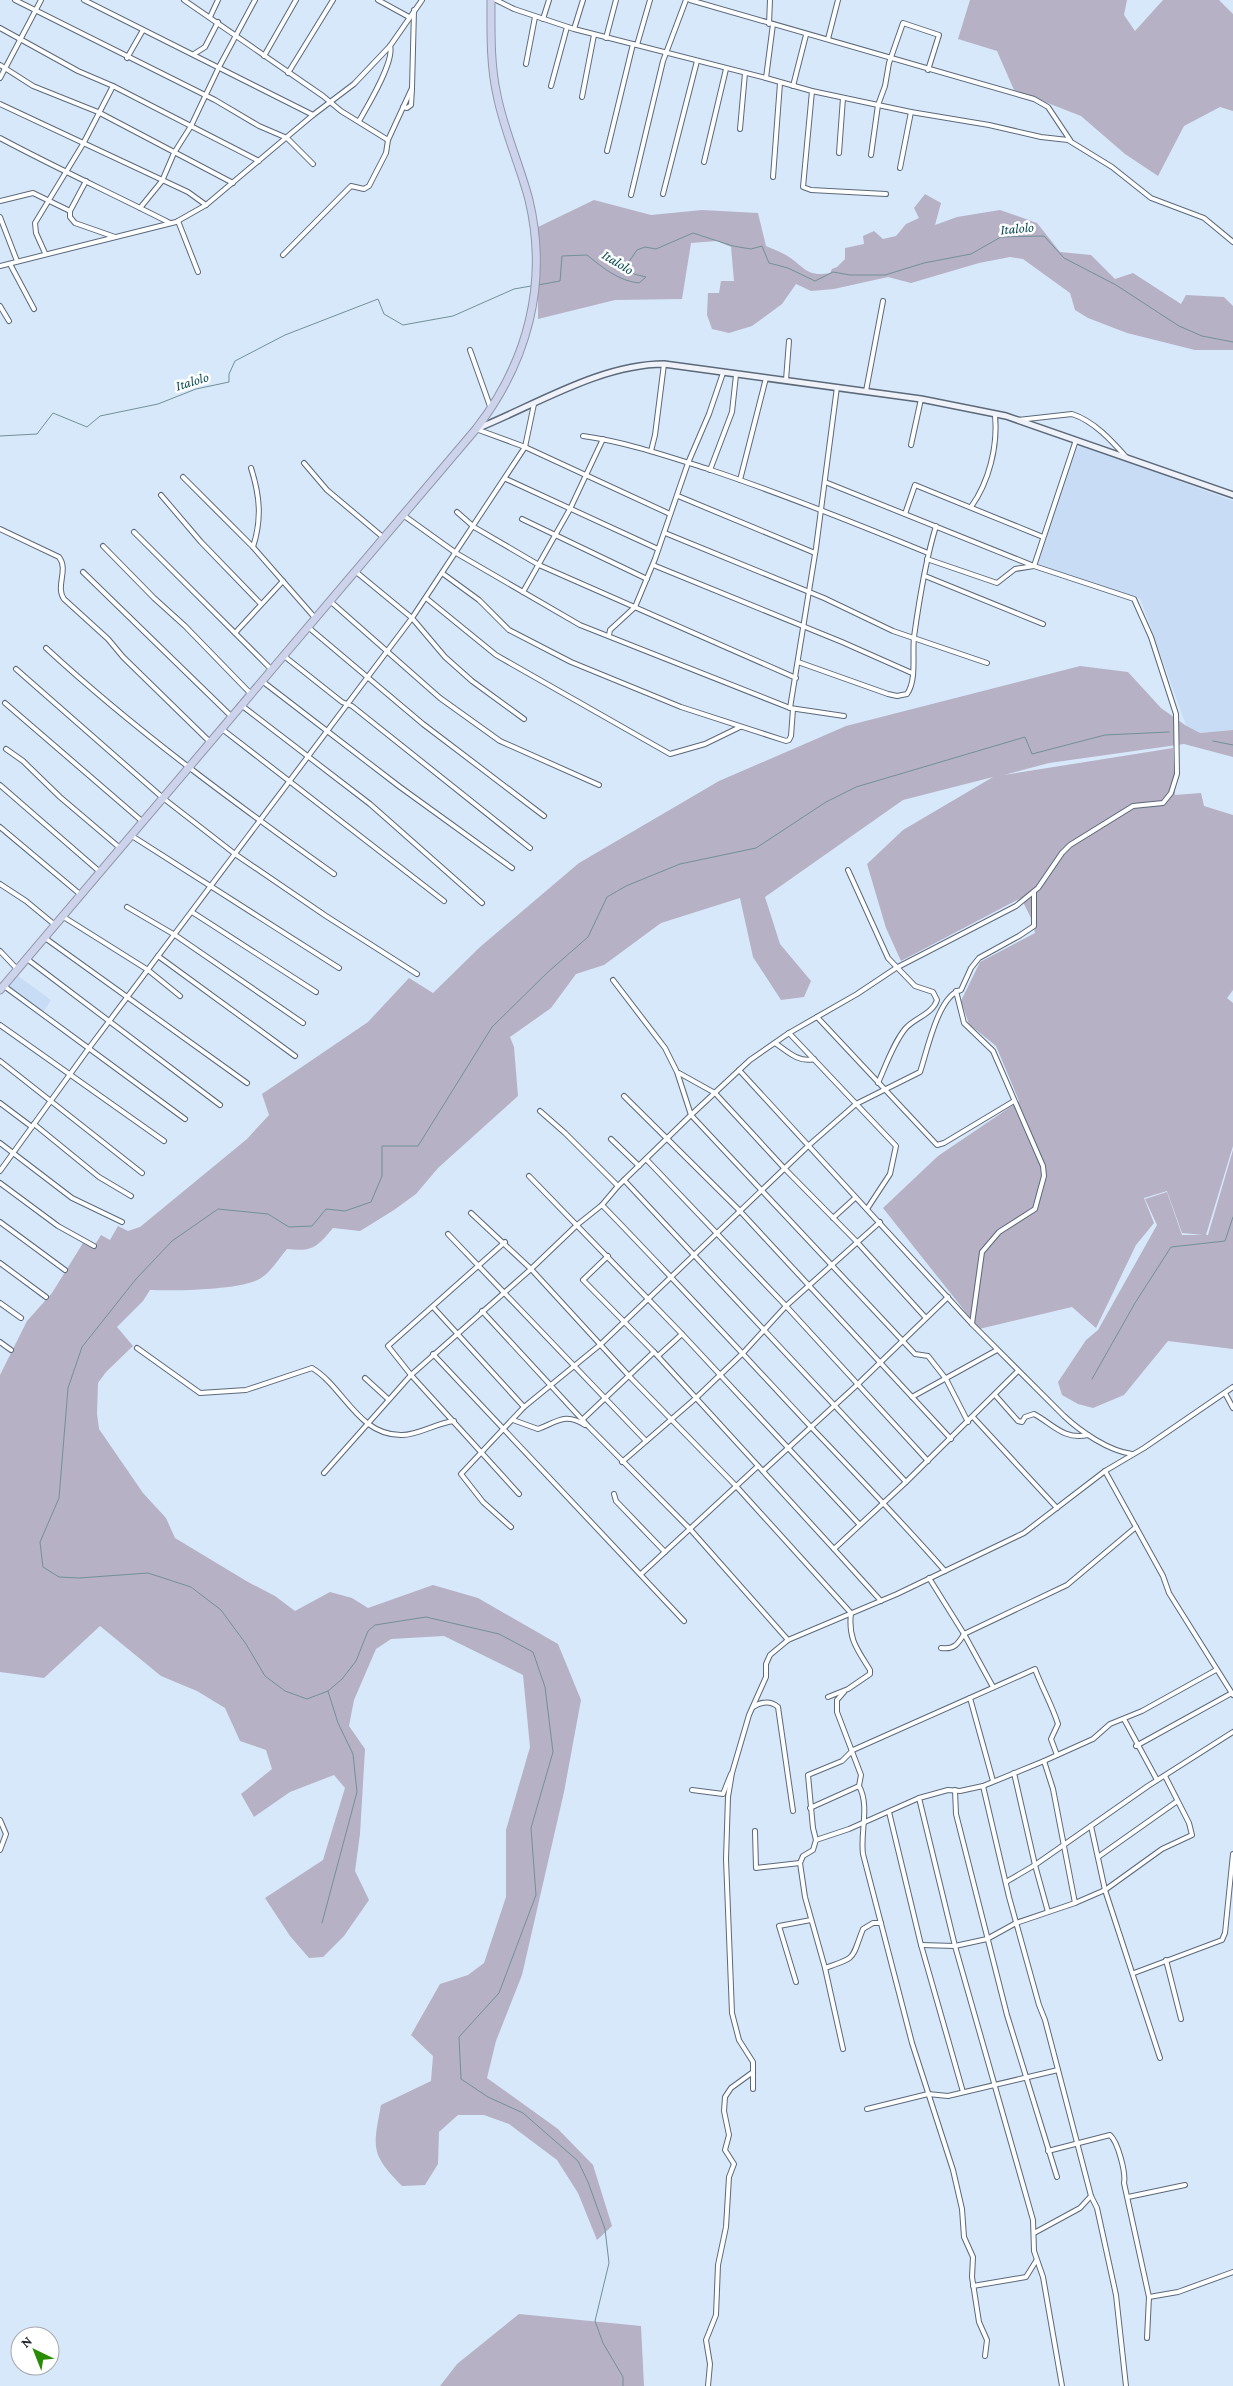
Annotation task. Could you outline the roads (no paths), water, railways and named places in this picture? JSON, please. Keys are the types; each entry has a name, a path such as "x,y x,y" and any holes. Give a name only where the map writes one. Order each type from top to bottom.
{"highway":[{"path":"2,988 476,429 491,409 518,359 527,334 534,289 534,237 529,203 495,85 491,0"}],"street":[{"path":"15,0 127,58 206,96 259,126 287,138 313,164"},
{"path":"0,78 42,0"},
{"path":"84,0 313,115"},
{"path":"184,0 218,22 330,102 341,112 388,140"},
{"path":"210,17 218,0"},
{"path":"140,208 162,181 174,153 192,126 219,67 255,0"},
{"path":"264,56 296,0"},
{"path":"288,73 334,0"},
{"path":"378,0 409,17"},
{"path":"0,266 170,224 206,206 313,115 354,84 390,46 422,0"},
{"path":"496,0 535,17 594,35 766,78 812,92 1072,142 1112,167 1151,198 1204,218 1233,242"},
{"path":"543,19 549,0"},
{"path":"574,29 583,0"},
{"path":"606,38 616,0"},
{"path":"607,151 635,45 650,0"},
{"path":"631,195 666,52 686,0"},
{"path":"690,0 1041,103 1048,107 1072,142"},
{"path":"766,78 771,24 770,0"},
{"path":"828,39 838,0"},
{"path":"283,255 351,186 367,188 386,153 388,140 412,88 414,10"},
{"path":"526,64 535,17"},
{"path":"194,54 204,46 218,22"},
{"path":"871,155 878,105 885,86 890,59 903,22 939,35 928,70"},
{"path":"552,86 567,27"},
{"path":"0,28 78,71 113,86 259,161"},
{"path":"127,58 143,30"},
{"path":"582,97 594,35"},
{"path":"793,86 806,35"},
{"path":"359,121 387,64 392,51 390,46"},
{"path":"663,194 696,60"},
{"path":"0,65 33,86 98,112 233,183"},
{"path":"704,162 726,69"},
{"path":"740,129 745,73"},
{"path":"773,177 780,83"},
{"path":"45,254 34,228 39,214 49,201 83,144 113,86"},
{"path":"812,92 803,187 811,190 886,194"},
{"path":"839,153 843,98"},
{"path":"0,104 188,192 206,206"},
{"path":"900,168 911,112"},
{"path":"0,138 64,173 86,181 170,224"},
{"path":"86,181 70,211 70,218 75,223 116,237"},
{"path":"0,201 34,193 70,211"},
{"path":"0,217 17,262"},
{"path":"178,221 198,272"},
{"path":"10,264 34,309"},
{"path":"866,391 883,301"},
{"path":"0,306 9,322"},
{"path":"786,380 789,341"},
{"path":"470,350 491,409"},
{"path":"651,451 655,436 664,364"},
{"path":"476,429 608,373 638,366 664,364 921,399 1017,420 1233,496"},
{"path":"609,635 610,630 635,607 653,566 688,463 709,414 723,373"},
{"path":"710,470 732,412 736,375"},
{"path":"740,480 766,378"},
{"path":"442,573 479,600 510,630 570,662 681,707 771,738 789,740 798,662 815,553 837,387"},
{"path":"911,445 921,399"},
{"path":"0,1171 108,1022 327,730 389,652 506,479 525,447 530,432 534,404"},
{"path":"1017,420 1072,414 1103,432 1129,459"},
{"path":"971,506 981,490 995,448 995,416"},
{"path":"476,429 525,447 670,514"},
{"path":"583,436 651,451 740,480 821,509 928,553"},
{"path":"523,592 570,509 603,439"},
{"path":"1034,566 1076,440"},
{"path":"304,463 327,490 384,538"},
{"path":"251,468 260,498 257,535 253,547"},
{"path":"183,477 253,547 316,619"},
{"path":"506,479 658,549"},
{"path":"324,1474 411,1375 531,1269 577,1225 602,1205 618,1186 691,1114 759,1052 896,968 1016,906 1034,892 1062,853 1078,839 1132,806 1156,805 1168,799 1177,774 1176,714 1151,637 1134,598 1034,566 825,482"},
{"path":"905,514 915,485 971,506 1043,537"},
{"path":"161,495 201,542 260,603"},
{"path":"678,496 815,553"},
{"path":"457,512 474,527 539,565 796,678"},
{"path":"403,515 456,553 580,625 792,708 844,716"},
{"path":"522,520 554,537 647,579"},
{"path":"798,662 896,696 907,694 912,673 914,637 924,576 936,526"},
{"path":"0,529 59,557 63,566 61,594 67,603 111,642 123,657 210,742"},
{"path":"134,532 272,670"},
{"path":"665,533 808,592 894,631 988,663"},
{"path":"103,546 251,694"},
{"path":"928,559 997,583 1015,569 1034,566"},
{"path":"653,566 912,673"},
{"path":"355,571 412,618 445,657 472,681 524,719"},
{"path":"83,572 232,717"},
{"path":"924,576 1043,624"},
{"path":"235,632 282,581"},
{"path":"426,598 496,655 666,753 674,754 705,744 740,727"},
{"path":"330,601 449,705 500,741 599,785"},
{"path":"308,627 423,724 544,816"},
{"path":"46,648 82,681 188,768 334,874"},
{"path":"284,656 342,702 348,704 530,848"},
{"path":"16,669 163,798 235,854 326,916 417,974"},
{"path":"262,681 512,868"},
{"path":"5,703 143,822"},
{"path":"241,705 370,804 482,903"},
{"path":"222,729 444,901"},
{"path":"6,749 23,760 60,797 120,848"},
{"path":"0,785 100,872"},
{"path":"0,827 81,894"},
{"path":"132,836 212,885 339,968"},
{"path":"848,870 882,947 896,968 915,986 933,992 938,1002 911,1022 902,1034 878,1083"},
{"path":"0,884 26,901 55,925"},
{"path":"512,1527 487,1506 461,1475 481,1451 505,1429 524,1407 601,1344 808,1146 856,1104 920,1072 940,1010 956,991 961,990 971,968 979,958 1003,946 1034,926 1034,892"},
{"path":"127,907 175,935 303,1022"},
{"path":"192,912 316,992"},
{"path":"62,916 148,970 180,996"},
{"path":"45,938 246,1084"},
{"path":"0,951 18,970"},
{"path":"158,956 294,1056"},
{"path":"27,959 220,1105"},
{"path":"613,980 665,1048 677,1072 691,1114 902,1340 917,1355 928,1356 946,1379 968,1422"},
{"path":"2,988 89,1048 185,1119"},
{"path":"956,991 964,1023 990,1046 1034,1144 1043,1166 1044,1176 1035,1209 999,1232 982,1252 972,1324"},
{"path":"817,1017 937,1145 944,1143 1014,1101"},
{"path":"0,1025 164,1141"},
{"path":"789,1033 896,1148 890,1174 867,1209"},
{"path":"775,1043 797,1058 814,1059"},
{"path":"0,1060 142,1173"},
{"path":"738,1070 972,1324 1069,1421 1114,1450 1132,1454"},
{"path":"677,1072 715,1093 784,1168 857,1242 925,1318"},
{"path":"624,1096 740,1210 951,1439"},
{"path":"0,1103 99,1177 132,1196"},
{"path":"540,1111 618,1186"},
{"path":"611,1139 639,1166"},
{"path":"0,1142 72,1198 122,1222"},
{"path":"646,1159 786,1306 928,1461"},
{"path":"529,1176 720,1374 858,1524"},
{"path":"624,1180 906,1482"},
{"path":"0,1183 58,1226 94,1246"},
{"path":"833,1218 856,1198"},
{"path":"602,1205 744,1352 811,1427 884,1502 945,1570"},
{"path":"471,1213 505,1242 531,1269 630,1376 736,1486 851,1613 850,1627 856,1649 870,1670 868,1676 828,1697"},
{"path":"0,1222 65,1270"},
{"path":"622,1462 696,1398 744,1352 786,1306 880,1222"},
{"path":"448,1234 646,1440"},
{"path":"505,1242 388,1346 411,1375 519,1494"},
{"path":"608,1256 583,1280 658,1356 881,1601"},
{"path":"0,1263 46,1297"},
{"path":"763,1471 858,1384 948,1297"},
{"path":"0,1303 21,1318"},
{"path":"433,1307 524,1407"},
{"path":"482,1311 622,1462 690,1529 788,1640"},
{"path":"658,1356 682,1334"},
{"path":"0,1342 11,1350"},
{"path":"137,1348 200,1393 246,1390 312,1368 367,1424 384,1431 404,1435 437,1424 454,1421"},
{"path":"912,1397 997,1350"},
{"path":"582,1420 654,1352"},
{"path":"433,1354 684,1621"},
{"path":"834,1548 951,1439 1018,1371"},
{"path":"366,1378 388,1399"},
{"path":"692,1790 723,1794 732,1773 753,1707 766,1677 766,1664 770,1655 788,1640 881,1601 1024,1533 1105,1470 1233,1388"},
{"path":"1225,1393 1233,1408"},
{"path":"995,1395 1018,1421 1022,1422 1025,1417 1034,1414 1057,1431 1080,1436 1088,1434"},
{"path":"973,1417 1057,1508"},
{"path":"513,1420 538,1429 556,1420 568,1418 577,1420 589,1427"},
{"path":"640,1574 758,1466"},
{"path":"1105,1470 1163,1576 1169,1593 1232,1694 1136,1746"},
{"path":"614,1494 616,1501 665,1552"},
{"path":"941,1648 952,1648 958,1645 964,1634 1067,1585 1136,1527"},
{"path":"930,1578 993,1687"},
{"path":"843,2049 825,1968 811,1920 800,1863 803,1856 813,1850 816,1840 810,1808 808,1775 842,1760 853,1750 1035,1669 1050,1700 1051,1708 1058,1724 1051,1739 1057,1755"},
{"path":"816,1840 863,1823 919,1798 983,1786 1044,1761 1093,1739 1106,1726 1124,1719 1216,1670"},
{"path":"848,1688 837,1700 836,1707 861,1775 859,1786 865,1798 863,1854 928,2094 953,2170 962,2211 964,2237 973,2257 973,2286 979,2322 987,2340 985,2356"},
{"path":"970,1698 993,1781"},
{"path":"753,1707 759,1703 767,1702 778,1707 793,1811"},
{"path":"1124,1719 1136,1746 1157,1780"},
{"path":"1006,1882 1064,1845 1157,1780 1233,1732"},
{"path":"1044,1761 1053,1789 1076,1903"},
{"path":"732,1773 726,1838 731,2003 737,2035 753,2062 753,2089"},
{"path":"1014,1773 1034,1865 1048,1912"},
{"path":"921,1945 955,1946 987,1938 1016,1923 1076,1903 1106,1890 1162,1849 1192,1835 1165,1776"},
{"path":"810,1808 859,1786"},
{"path":"983,1786 1016,1923 1078,2142 1091,2196 1097,2208 1116,2296 1126,2386"},
{"path":"955,1790 956,1814 987,1938 1025,2077 1056,2177"},
{"path":"919,1798 955,1946 993,2086 1028,2200 1034,2233 1034,2251 1043,2277 1062,2386"},
{"path":"1098,1857 1176,1802"},
{"path":"889,1812 921,1945 963,2092"},
{"path":"0,1820 6,1834 0,1850"},
{"path":"1091,1826 1106,1890 1160,2058"},
{"path":"755,1831 756,1868 800,1863"},
{"path":"1134,1973 1166,1960 1219,1943 1224,1937 1233,1854"},
{"path":"796,1982 779,1926 811,1920"},
{"path":"825,1968 850,1959 855,1952 862,1929 873,1923 881,1923"},
{"path":"1166,1960 1181,2019"},
{"path":"867,2109 928,2094 948,2096 1058,2070"},
{"path":"708,2386 710,2364 706,2340 716,2315 718,2266 726,2227 729,2177 734,2164 726,2150 729,2135 724,2103 729,2090 753,2072"},
{"path":"1048,2151 1110,2135 1113,2138 1125,2171 1124,2183 1150,2297 1147,2338"},
{"path":"1128,2197 1185,2184"},
{"path":"1034,2233 1080,2208 1091,2196"},
{"path":"973,2286 1026,2277 1036,2260"},
{"path":"1150,2297 1178,2292 1233,2272"}],"waterway":[{"name":"Italolo","path":"538,285 560,281 562,256 587,255 618,277 639,283 646,277 634,274 626,266 637,250 645,247 656,249 693,233 733,246 751,249 762,246 769,263 788,268 815,281 833,272 850,275 885,275 924,263 971,254 1001,237 1044,236 1064,258 1116,285 1179,326 1202,336 1233,342"},
{"name":"Italolo","path":"0,436 37,434 53,413 87,427 100,416 158,404 196,389 229,382 229,374 235,361 285,335 378,299 384,314 403,325 453,316 514,289 531,286"},
{"path":"623,2386 623,2377 603,2343 595,2321 609,2263 605,2229 588,2182 578,2161 523,2113 488,2097 461,2079 459,2037 499,1993 536,1895 531,1828 553,1752 545,1687 533,1652 499,1634 426,1617 375,1625 368,1631 356,1661 342,1679 328,1691 307,1699 285,1691 265,1676 246,1644 221,1610 191,1587 148,1573 79,1578 59,1577 43,1567 40,1542 59,1498 68,1388 82,1347 136,1279 172,1241 218,1209 268,1214 289,1227 312,1226 326,1209 345,1211 371,1202 382,1176 382,1146 418,1146 492,1027 548,972 588,937 607,897 626,886 680,864 756,848 826,802 856,787 1025,737 1032,754 1105,735 1169,732"},
{"path":"1213,741 1233,745"},
{"path":"1092,1379 1135,1303 1171,1247 1225,1241 1233,1217"},
{"path":"322,1923 357,1792 353,1754 338,1723 328,1691"}]}
